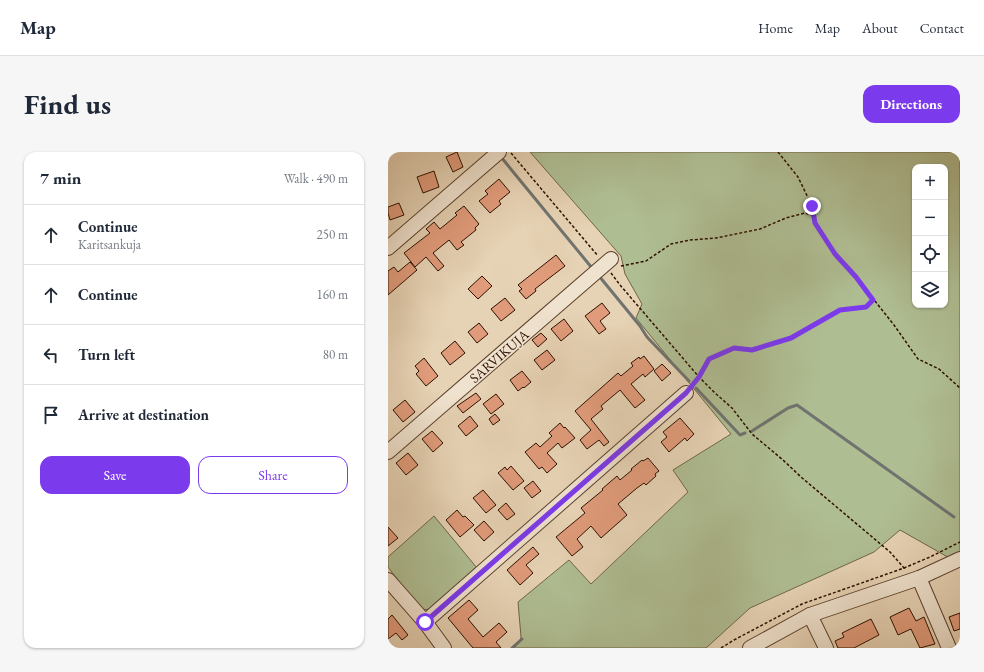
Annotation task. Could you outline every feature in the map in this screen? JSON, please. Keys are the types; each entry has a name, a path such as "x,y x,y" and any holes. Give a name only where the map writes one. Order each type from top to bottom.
{"street":[{"path":"388,248 500,152"},
{"name":"SARVIKUJA","path":"388,452 608,264"},
{"path":"425,622 686,393"},
{"path":"750,648 810,615 919,578 960,559"},
{"path":"919,578 949,648"},
{"path":"388,580 425,622 444,648"},
{"path":"810,615 826,648"}],"path":[{"path":"510,152 608,264 620,285 699,377 715,394 732,408 752,434 890,552 904,568"},
{"path":"778,152 798,177 812,206 815,223 835,254 856,277 894,325 918,359 939,369 960,388"},
{"path":"608,264 628,264 646,261 671,244 690,240 716,238 760,228 786,218 805,213 814,216"},
{"path":"686,393 699,377 709,359 734,348 752,350 791,338 840,310 866,307 873,300"}],"green space":[{"path":"530,152 960,152 960,564 900,530 874,552 750,608 706,648 514,648 520,641 521,637 518,602 569,560 591,584 688,492 673,470 731,434 636,318 642,304 625,274 621,256"},
{"path":"434,516 477,568 432,609 421,610 388,567 388,557"}],"building":[{"path":"457,152 463,167 453,172 446,157"},
{"path":"434,171 439,187 423,193 417,177"},
{"path":"499,179 510,192 499,201 501,204 490,213 479,201 488,194 485,191"},
{"path":"399,203 404,215 390,220 388,207"},
{"path":"464,206 479,224 475,228 476,230 461,242 464,245 457,250 449,240 433,253 444,266 438,271 426,257 415,267 404,253 430,233 426,229 434,222 440,229 457,215 455,213"},
{"path":"556,255 565,266 535,289 536,291 526,299 519,291 522,289 518,285"},
{"path":"410,262 417,270 388,295 388,271 394,267 398,272"},
{"path":"482,276 492,286 478,299 468,289"},
{"path":"505,298 515,310 501,321 491,309"},
{"path":"602,303 610,313 600,321 606,329 599,334 585,316"},
{"path":"564,319 573,331 561,341 551,329"},
{"path":"479,323 488,334 477,343 468,332"},
{"path":"541,333 547,339 538,347 532,340"},
{"path":"455,341 465,353 450,365 441,353"},
{"path":"547,350 555,360 542,370 534,360"},
{"path":"644,356 654,369 645,377 643,374 631,384 645,400 635,408 620,390 601,406 603,409 591,419 609,442 604,446 599,440 587,449 580,440 591,430 575,411 618,373 621,376 633,366 631,363 639,357 640,359"},
{"path":"424,358 438,376 426,386 416,374 419,371 415,366"},
{"path":"662,364 671,373 662,381 654,371"},
{"path":"522,371 531,382 518,391 510,380"},
{"path":"476,393 481,399 463,413 457,406"},
{"path":"496,394 504,404 491,414 483,404"},
{"path":"405,400 415,412 403,422 393,410"},
{"path":"495,414 500,420 493,425 489,419"},
{"path":"470,416 478,426 466,436 458,426"},
{"path":"680,418 694,434 687,441 685,438 669,452 661,442 667,437 663,432"},
{"path":"560,423 575,438 562,448 558,443 547,453 557,464 547,473 542,467 539,469 525,452 536,443 540,447 552,436 549,433"},
{"path":"432,431 443,443 433,452 422,439"},
{"path":"408,453 418,465 406,475 396,463"},
{"path":"648,458 659,471 655,474 656,476 646,485 644,483 618,504 627,515 601,538 591,526 577,539 583,547 572,556 556,537 585,513 581,508 617,476 620,480 642,460 643,461"},
{"path":"511,466 524,481 513,490 498,473 505,467 507,470"},
{"path":"533,481 541,491 532,498 524,488"},
{"path":"483,490 496,505 486,513 473,498"},
{"path":"506,503 515,514 507,520 498,510"},
{"path":"457,510 463,517 465,516 474,525 460,537 446,520"},
{"path":"484,521 494,532 484,541 474,530"},
{"path":"388,527 398,538 388,546"},
{"path":"533,547 539,554 526,565 533,573 520,585 507,570"},
{"path":"469,600 478,610 468,619 483,637 499,623 507,632 496,642 501,648 473,648 448,618"},
{"path":"909,608 916,621 924,617 935,644 920,648 911,629 898,635 890,617"},
{"path":"960,613 960,629 954,631 949,617"},
{"path":"392,615 408,635 402,640 396,633 388,639 388,619"},
{"path":"871,619 879,635 854,648 838,648 835,641 844,637 842,633"}],"waterway":[{"path":"501,157 592,268"},
{"path":"599,276 640,326 647,337 689,381"},
{"path":"696,388 740,435 745,433"},
{"path":"752,431 788,408 797,405 954,517"},
{"path":"512,648 522,639"}],"route":[{"path":"425,622 686,393 699,377 709,359 734,348 752,350 791,338 840,310 866,307 873,300 856,277 835,254 815,223 812,206"}]}
